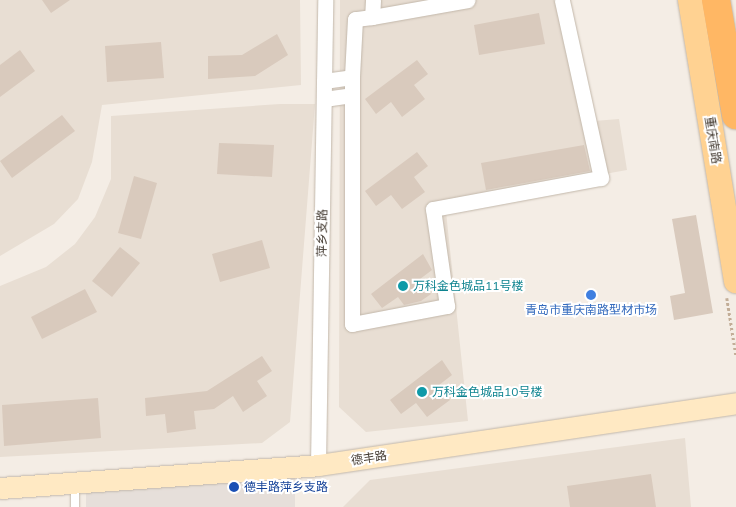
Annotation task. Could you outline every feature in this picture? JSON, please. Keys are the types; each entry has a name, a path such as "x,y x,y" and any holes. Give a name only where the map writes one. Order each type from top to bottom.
{"highway":[{"path":"716,0 736,115"}],"main road":[{"name":"重庆南路","path":"690,0 736,281"}],"street":[{"name":"萍乡支路","path":"318,465 325,0"},
{"path":"372,17 373,0"},
{"path":"468,0 372,17 356,18 352,77 352,324 446,306 433,209 601,178 562,0"},
{"path":"324,81 352,77"},
{"path":"324,99 352,95"},
{"name":"德丰路","path":"0,488 318,465 736,403"}],"lane":[{"path":"75,483 75,507"}],"shaded area":[{"path":"0,0 300,0 301,85 102,105 92,162 78,199 54,224 0,256"},
{"path":"340,0 567,0 594,121 619,119 627,170 445,202 468,421 366,432 339,407"},
{"path":"280,104 315,104 290,422 262,443 0,457 0,286 46,267 75,244 95,217 111,179 111,116"},
{"path":"685,438 691,507 343,507 370,480"},
{"path":"295,476 295,507 86,507 86,491"}],"building":[{"path":"42,0 70,0 51,13"},
{"path":"539,13 545,44 479,55 474,25"},
{"path":"277,34 288,55 255,76 208,79 208,56 242,55"},
{"path":"161,42 164,78 107,82 105,46"},
{"path":"20,50 35,71 0,97 0,65"},
{"path":"417,60 428,74 414,85 425,99 402,117 391,102 376,114 365,99"},
{"path":"62,115 75,131 12,178 0,161"},
{"path":"219,143 274,145 272,177 217,174"},
{"path":"584,145 590,171 486,190 481,163"},
{"path":"417,152 428,166 414,177 425,192 402,209 391,195 376,206 365,191"},
{"path":"134,176 157,183 141,239 118,233"},
{"path":"696,215 713,313 674,320 670,296 685,293 672,219"},
{"path":"262,240 270,268 220,282 212,254"},
{"path":"120,247 140,263 112,297 92,281"},
{"name":"万科金色城品11号楼","path":"423,254 432,270 420,279 431,294 421,301 404,305 398,297 382,308 371,294"},
{"path":"85,289 97,312 42,339 31,317"},
{"path":"262,356 272,371 257,381 267,396 243,412 233,396 214,409 194,411 196,429 167,433 165,414 146,416 145,398 207,391"},
{"name":"万科金色城品10号楼","path":"442,360 452,375 439,385 450,400 427,417 416,403 401,414 390,400"},
{"path":"98,398 101,438 4,446 2,405"},
{"path":"651,474 656,507 570,507 567,486"}],"place":[{"name":"万科金色城品11号楼","path":"403,286"},
{"name":"青岛市重庆南路型材市场","path":"591,295"},
{"name":"万科金色城品10号楼","path":"422,392"},
{"name":"德丰路萍乡支路","path":"234,487"}]}
